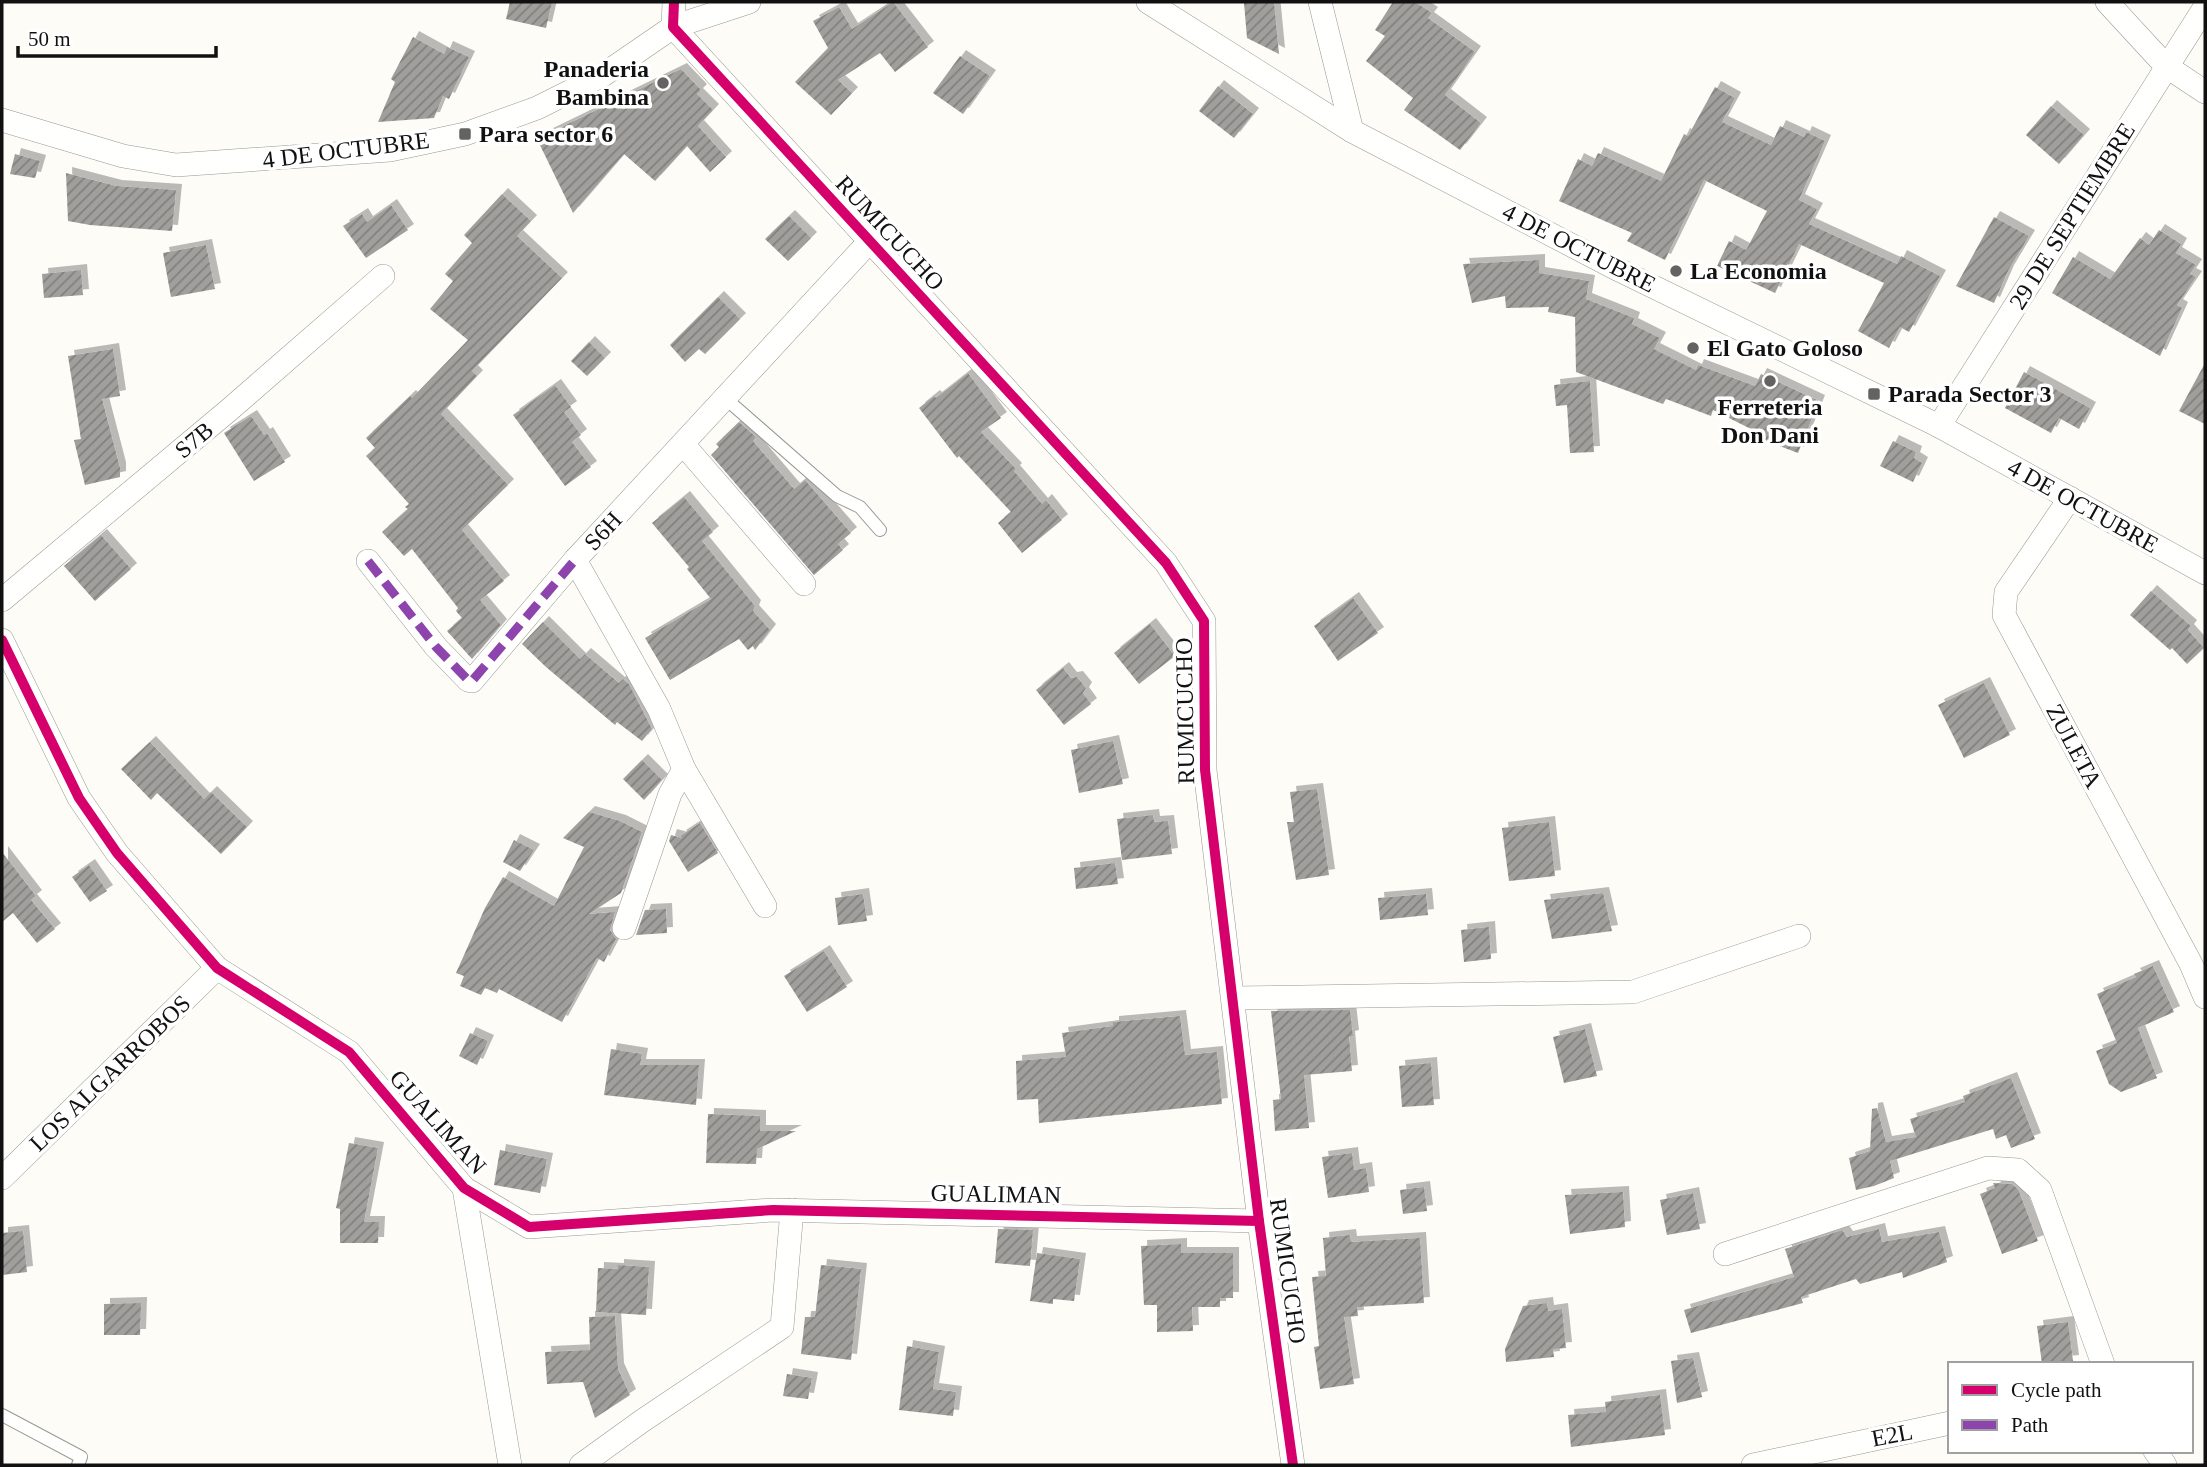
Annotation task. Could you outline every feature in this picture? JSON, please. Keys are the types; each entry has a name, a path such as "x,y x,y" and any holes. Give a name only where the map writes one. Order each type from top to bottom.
{"street":[{"path":"673,27 674,2"},
{"name":"4 DE OCTUBRE","path":"2,120 123,156 176,165 390,150 465,134 537,108 603,75 673,27 745,2"},
{"name":"4 DE OCTUBRE","path":"1148,2 1352,131 1619,270 1939,426 2205,573"},
{"path":"1321,2 1352,131"},
{"path":"2107,2 2166,66 2205,92"},
{"name":"29 DE SEPTIEMBRE","path":"1939,426 2205,7"},
{"name":"RUMICUCHO","path":"673,27 1166,562 1204,621 1205,770 1259,1220 1293,1465"},
{"name":"S6H","path":"765,906 684,769 659,709 575,560 869,242"},
{"name":"S7B","path":"2,600 229,410 383,276"},
{"path":"683,444 804,584"},
{"name":"ZULETA","path":"2070,498 2006,592 2004,615 2191,964 2205,997"},
{"path":"368,561 436,647 472,681 575,560"},
{"name":"GUALIMAN","path":"2,640 79,798 117,853 218,968 349,1052 464,1188 529,1227 773,1210 1259,1220"},
{"path":"624,928 670,794 684,769"},
{"path":"1234,998 1633,992 1799,936"},
{"name":"LOS ALGARROBOS","path":"2,1178 218,968"},
{"path":"1725,1254 1988,1168 2018,1170 2040,1190 2102,1362"},
{"path":"464,1188 510,1465"},
{"path":"581,1465 782,1327 792,1210"},
{"name":"E2L","path":"1753,1465 1948,1423"}],"lane":[{"path":"726,397 838,496 860,507 880,530"},
{"path":"2,1415 81,1457 78,1465"}],"building":[{"path":"510,2 552,2 546,28 506,19"},
{"path":"893,2 928,47 895,72 880,53 838,80 852,93 831,115 795,82 828,48 813,21 839,7 852,29"},
{"path":"1274,2 1279,54 1247,38 1244,3"},
{"path":"1393,2 1415,2 1432,13 1428,18 1475,52 1445,95 1481,123 1460,150 1404,110 1413,98 1366,61 1385,36 1375,30"},
{"path":"413,37 444,54 447,47 469,57 449,99 443,96 434,118 378,122 395,82 391,79"},
{"path":"960,56 990,76 963,114 933,93"},
{"path":"681,69 701,90 697,94 713,110 698,126 726,157 710,172 687,146 655,181 624,154 573,213 537,139"},
{"path":"1218,86 1253,114 1234,138 1199,111"},
{"path":"1715,87 1735,98 1722,122 1771,145 1780,126 1804,137 1806,132 1825,141 1799,200 1817,209 1809,224 1897,264 1901,256 1940,276 1909,332 1900,327 1889,348 1858,331 1884,283 1799,244 1775,293 1717,266 1729,241 1746,250 1767,211 1704,180 1665,260 1627,241 1632,233 1559,201 1578,159 1592,166 1598,153 1661,181 1684,134 1688,136"},
{"path":"2051,106 2084,135 2059,164 2026,135"},
{"path":"15,154 40,161 35,178 10,174"},
{"path":"66,173 116,186 176,190 172,231 68,221"},
{"path":"502,194 531,221 517,236 562,278 472,371 477,376 441,414 508,485 462,530 504,581 480,600 501,625 472,659 447,631 462,618 456,611 458,608 412,549 404,556 382,532 408,509 405,507 409,504 366,456 375,448 366,438 410,396 412,398 468,340 430,309 453,281 445,274 472,243 464,235"},
{"path":"391,205 408,230 366,258 343,226 362,214 367,222"},
{"path":"789,216 811,238 788,261 765,239"},
{"path":"1994,217 2029,236 2008,271 1994,303 1956,286"},
{"path":"2159,230 2181,244 2176,253 2196,265 2190,274 2196,277 2177,305 2182,308 2160,356 2052,293 2073,257 2110,279 2140,238 2149,245"},
{"path":"206,245 215,289 171,297 163,253"},
{"path":"1539,260 1539,273 1589,281 1586,299 1634,318 1632,324 1660,338 1654,349 1696,370 1698,365 1755,386 1761,374 1819,401 1798,453 1761,439 1763,435 1713,410 1711,416 1666,399 1663,404 1576,372 1575,317 1548,312 1549,307 1506,308 1505,296 1472,303 1463,264"},
{"path":"81,270 83,295 44,298 42,274"},
{"path":"718,297 740,319 705,354 699,349 685,362 670,345"},
{"path":"589,342 605,358 587,376 571,361"},
{"path":"113,349 120,396 102,399 120,477 85,485 74,440 81,439 68,356"},
{"path":"2205,363 2205,424 2179,411"},
{"path":"2024,372 2090,408 2079,429 2059,418 2051,433 2005,408"},
{"path":"968,373 1001,418 981,432 1016,469 1014,471 1042,504 1046,500 1062,520 1022,553 998,523 1011,512 959,456 957,458 919,408"},
{"path":"1590,381 1594,452 1570,453 1567,405 1556,406 1554,385"},
{"path":"555,385 571,407 564,412 581,435 572,442 591,467 565,486 513,415"},
{"path":"251,416 264,435 267,433 285,462 254,481 224,433"},
{"path":"739,422 756,437 753,441 794,489 805,480 851,533 838,544 843,550 814,575 711,455 719,447 716,444"},
{"path":"1893,441 1916,452 1914,458 1922,463 1913,482 1880,466"},
{"path":"684,497 713,532 702,541 755,606 753,611 770,630 755,650 753,646 748,650 739,639 670,680 645,638 711,599 687,569 689,567 652,523"},
{"path":"101,535 131,569 95,601 64,566"},
{"path":"2151,591 2191,626 2188,630 2204,648 2187,664 2172,648 2170,650 2130,615"},
{"path":"1353,598 1378,633 1338,661 1314,626"},
{"path":"543,622 580,659 585,654 619,683 623,679 629,684 652,729 642,741 617,722 615,725 522,644"},
{"path":"1150,624 1175,656 1139,684 1114,653"},
{"path":"1063,668 1071,678 1077,677 1086,688 1083,693 1091,704 1064,725 1036,690"},
{"path":"1984,683 2010,735 1964,758 1938,705"},
{"path":"1113,741 1123,784 1079,793 1071,750"},
{"path":"150,742 204,799 211,792 247,827 221,854 157,793 151,800 121,769"},
{"path":"642,760 662,780 644,800 623,779"},
{"path":"1317,789 1329,875 1296,880 1287,822 1294,822 1290,792"},
{"path":"589,812 620,821 642,832 621,893 589,914 615,912 610,930 616,939 604,962 597,958 562,1022 499,989 497,993 485,988 481,995 460,986 464,976 456,973 485,908 503,877 554,906 584,847 563,838"},
{"path":"1153,815 1154,822 1168,821 1172,854 1122,860 1117,819"},
{"path":"1549,822 1555,876 1509,881 1502,828"},
{"path":"700,823 718,853 688,872 669,841 671,835 682,838 680,836"},
{"path":"514,840 534,850 520,871 503,862"},
{"path":"2,852 36,896 31,900 55,929 37,943 13,913 2,922"},
{"path":"1115,863 1118,884 1076,889 1074,868"},
{"path":"89,865 107,891 90,902 72,877"},
{"path":"1603,893 1612,931 1552,939 1544,900"},
{"path":"863,894 867,921 838,925 835,898"},
{"path":"1426,894 1428,915 1380,920 1378,898"},
{"path":"666,909 667,933 636,935 645,910"},
{"path":"1489,927 1491,959 1464,962 1461,930"},
{"path":"824,951 847,987 807,1012 784,976"},
{"path":"2153,966 2174,1012 2138,1028 2157,1078 2121,1092 2109,1084 2096,1051 2117,1043 2097,994 2136,977 2134,974"},
{"path":"1350,1010 1353,1036 1349,1037 1352,1071 1304,1075 1309,1128 1275,1131 1273,1100 1281,1099 1271,1011"},
{"path":"1180,1016 1185,1055 1217,1052 1222,1104 1039,1123 1038,1099 1017,1100 1016,1061 1066,1057 1062,1033 1113,1026 1113,1022"},
{"path":"1585,1029 1597,1076 1564,1083 1553,1037"},
{"path":"470,1033 488,1041 477,1065 459,1056"},
{"path":"611,1049 642,1054 640,1065 699,1065 696,1105 604,1095"},
{"path":"1431,1063 1434,1105 1402,1107 1399,1066"},
{"path":"2011,1078 2035,1139 2011,1148 2006,1135 1996,1139 1993,1129 1890,1161 1894,1178 1856,1190 1849,1158 1870,1151 1872,1109 1877,1108 1886,1142 1916,1137 1910,1119 1965,1102 1963,1096"},
{"path":"708,1114 760,1116 760,1131 796,1131 757,1149 756,1164 706,1163"},
{"path":"349,1143 378,1148 364,1222 379,1222 378,1243 340,1243 340,1209 336,1208"},
{"path":"500,1150 547,1159 540,1193 494,1185"},
{"path":"1352,1153 1354,1170 1366,1168 1369,1192 1328,1198 1322,1157"},
{"path":"1993,1183 2012,1184 2018,1189 2038,1241 2002,1254 1980,1194 1995,1188"},
{"path":"1424,1187 1427,1211 1403,1214 1400,1190"},
{"path":"1623,1192 1625,1227 1570,1234 1565,1195"},
{"path":"1693,1193 1700,1229 1667,1235 1660,1200"},
{"path":"998,1229 1033,1230 1030,1266 995,1263"},
{"path":"1879,1229 1882,1242 1939,1232 1947,1262 1903,1278 1902,1272 1860,1284 1856,1279 1801,1297 1803,1303 1691,1333 1684,1310 1794,1277 1785,1249 1842,1230 1847,1237"},
{"path":"23,1231 27,1272 2,1275 2,1233"},
{"path":"1350,1235 1351,1242 1420,1238 1424,1303 1357,1307 1358,1316 1344,1317 1354,1384 1320,1389 1314,1347 1319,1346 1312,1277 1326,1276 1323,1238"},
{"path":"1181,1244 1181,1253 1233,1253 1233,1298 1220,1298 1220,1307 1192,1307 1193,1331 1157,1332 1157,1305 1144,1305 1141,1246"},
{"path":"1037,1253 1080,1259 1074,1301 1053,1299 1053,1304 1030,1301"},
{"path":"618,1265 649,1267 646,1315 596,1312 598,1268 618,1269"},
{"path":"821,1265 861,1269 851,1360 801,1354 805,1317 815,1317"},
{"path":"141,1303 140,1335 104,1335 104,1304"},
{"path":"1547,1303 1548,1311 1562,1309 1566,1348 1553,1349 1554,1357 1506,1362 1505,1349 1523,1306"},
{"path":"615,1316 618,1369 630,1395 595,1418 583,1382 547,1384 545,1352 590,1350 589,1317"},
{"path":"2068,1322 2073,1361 2042,1362 2037,1326"},
{"path":"907,1346 939,1352 933,1389 956,1392 953,1416 899,1410"},
{"path":"1693,1358 1702,1397 1677,1403 1671,1361"},
{"path":"787,1374 812,1378 808,1399 783,1396"},
{"path":"1660,1395 1665,1435 1571,1447 1568,1415 1606,1412 1605,1402"}],"marked path":[{"path":"368,561 436,647 472,681 575,560"}],"cycle path":[{"path":"674,2 673,27 1166,563 1204,621 1205,770 1259,1221 1293,1465"},
{"path":"2,640 79,798 117,853 217,968 349,1052 464,1188 529,1227 773,1210 1259,1221"}],"place":[{"name":"Panaderia Bambina","path":"663,83"},
{"name":"Para sector 6","path":"465,134"},
{"name":"La Economia","path":"1676,271"},
{"name":"El Gato Goloso","path":"1693,348"},
{"name":"Ferreteria Don Dani","path":"1770,381"},
{"name":"Parada Sector 3","path":"1874,394"}]}
